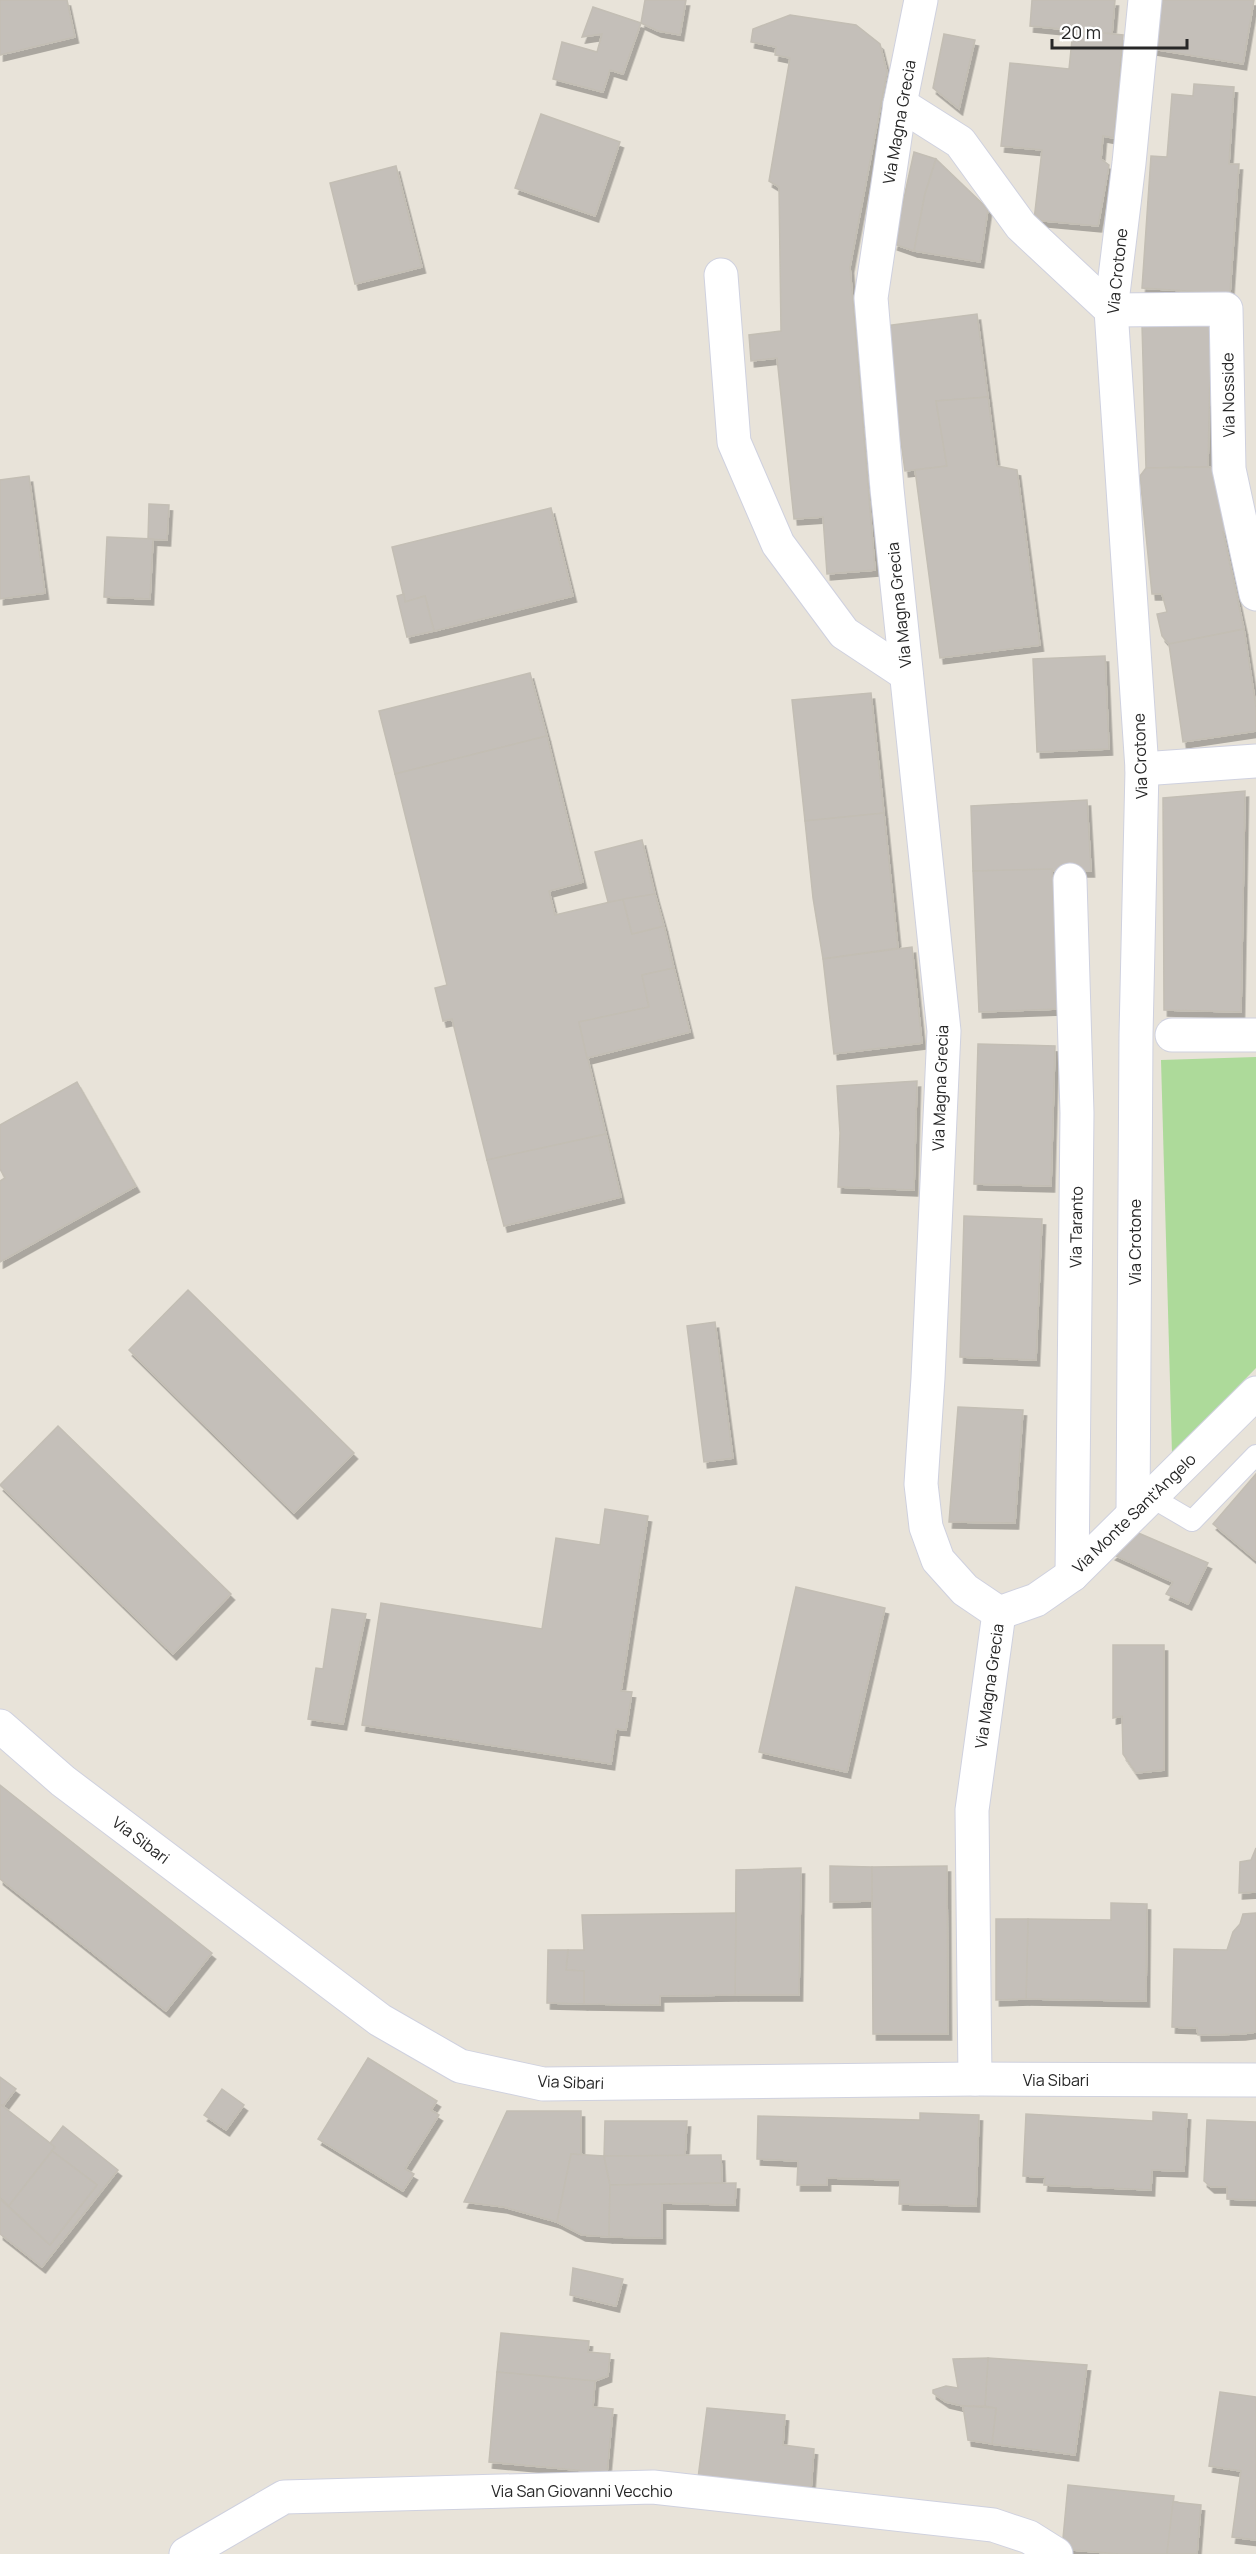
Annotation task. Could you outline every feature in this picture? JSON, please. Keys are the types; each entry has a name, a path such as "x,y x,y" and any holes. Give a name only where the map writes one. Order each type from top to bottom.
{"street":[{"name":"Via Magna Grecia","path":"921,0 900,104 871,298 906,674 944,1031 921,1485 926,1527 938,1560 965,1590 999,1613 972,1810 975,2079"},
{"name":"Via Crotone","path":"1142,1505 1136,1047 1142,769 1111,310 1129,163 1144,0"},
{"path":"900,104 960,142 1021,226 1111,310"},
{"path":"721,275 734,442 778,544 844,633 906,674"},
{"name":"Via Nosside","path":"1111,310 1226,309 1229,469 1256,594"},
{"path":"1142,769 1256,761"},
{"name":"Via Taranto","path":"1070,880 1077,1113 1072,1575"},
{"path":"1172,1035 1256,1035"},
{"name":"Via Monte Sant'Angelo","path":"999,1613 1036,1600 1072,1575 1256,1393"},
{"name":"Via Sibari","path":"0,1726 63,1781 380,2020 460,2066 543,2084 975,2079 1256,2080"},
{"name":"Via San Giovanni Vecchio","path":"186,2554 284,2497 653,2487 993,2525 1029,2537 1056,2554"}],"lane":[{"path":"1142,1505 1192,1521 1256,1455"}],"green space":[{"path":"1256,1057 1256,1368 1172,1454 1161,1060"}],"building":[{"path":"0,0 67,0 75,37 0,55"},
{"path":"645,0 686,0 680,35 658,31 641,23"},
{"path":"1032,0 1115,0 1112,34 1030,26"},
{"path":"1160,0 1254,0 1243,64 1152,49"},
{"path":"593,7 641,23 623,74 610,70 603,92 553,79 562,42 597,52 602,34 582,37"},
{"path":"790,15 856,25 880,44 887,72 850,267 875,570 827,574 823,517 794,519 777,358 751,361 749,335 781,331 779,187 769,181 790,58 775,55 776,47 751,42 753,29"},
{"path":"1073,30 1123,35 1114,138 1103,136 1101,159 1109,165 1098,226 1034,220 1042,150 1001,146 1010,63 1069,69"},
{"path":"944,34 975,40 959,109 933,88"},
{"path":"1194,84 1234,87 1229,164 1239,164 1230,294 1142,288 1151,156 1167,157 1172,94 1193,96"},
{"path":"541,114 620,142 595,216 515,188"},
{"path":"914,152 936,159 925,194 914,251 894,244"},
{"path":"936,159 988,209 980,262 914,251 925,194"},
{"path":"396,166 422,267 355,284 330,183"},
{"path":"977,314 988,397 936,401 947,466 905,471 885,326"},
{"path":"1211,323 1208,467 1146,468 1142,325"},
{"path":"988,397 997,466 1017,470 1040,645 940,658 915,470 947,466 936,401"},
{"path":"1208,467 1217,469 1227,532 1223,532 1244,629 1169,644 1162,636 1157,614 1167,612 1162,594 1152,594 1140,476 1146,468"},
{"path":"29,476 45,593 0,599 0,480"},
{"path":"149,504 169,505 167,540 148,539"},
{"path":"551,508 573,596 434,631 425,596 405,602 392,547"},
{"path":"107,537 153,539 150,599 104,597"},
{"path":"404,594 405,602 425,596 434,631 407,637 397,596"},
{"path":"1244,629 1256,707 1256,731 1183,742 1169,644"},
{"path":"1105,656 1109,749 1037,752 1033,659"},
{"path":"530,673 547,736 395,774 379,711"},
{"path":"871,693 884,813 805,821 792,700"},
{"path":"547,736 583,882 549,891 555,915 623,899 632,934 664,926 674,968 642,975 649,1007 579,1022 606,1134 487,1160 452,1019 443,1021 435,988 447,985 395,774"},
{"path":"1245,791 1241,1012 1164,1010 1163,798"},
{"path":"1087,800 1091,871 973,871 971,806"},
{"path":"884,813 898,948 823,959 813,898 805,821"},
{"path":"642,840 655,894 608,902 595,852"},
{"path":"1052,869 1058,1009 979,1012 973,871"},
{"path":"655,894 664,926 632,934 623,899"},
{"path":"912,947 922,1043 834,1054 823,959"},
{"path":"674,968 690,1032 587,1058 579,1022 649,1007 642,975"},
{"path":"978,1044 1055,1046 1051,1186 974,1184"},
{"path":"917,1081 914,1190 838,1187 840,1133 837,1086"},
{"path":"77,1082 136,1186 0,1262 0,1181 5,1178 0,1169 0,1125"},
{"path":"606,1134 621,1197 504,1226 487,1160"},
{"path":"964,1216 1042,1219 1036,1360 960,1357"},
{"path":"188,1290 354,1453 294,1513 129,1350"},
{"path":"715,1322 733,1458 704,1462 687,1326"},
{"path":"958,1407 1023,1410 1015,1523 949,1522"},
{"path":"58,1426 231,1594 173,1654 0,1485"},
{"path":"1256,1474 1256,1560 1213,1524"},
{"path":"605,1509 648,1516 621,1691 632,1692 626,1730 616,1729 611,1764 362,1725 381,1603 542,1629 556,1538 600,1545"},
{"path":"1136,1532 1208,1563 1188,1604 1166,1594 1173,1582 1112,1554"},
{"path":"796,1587 885,1608 847,1772 759,1752"},
{"path":"332,1609 366,1614 343,1724 308,1719 316,1668 323,1669"},
{"path":"1113,1645 1164,1645 1164,1770 1136,1773 1123,1754 1122,1716 1113,1718"},
{"path":"0,1785 212,1953 166,2011 0,1879"},
{"path":"1256,1848 1256,1892 1239,1893 1240,1862 1251,1860"},
{"path":"830,1866 872,1867 872,1901 830,1902"},
{"path":"947,1866 948,2034 873,2034 872,1867"},
{"path":"801,1868 799,1995 735,1995 736,1870"},
{"path":"1111,1903 1147,1904 1146,2001 1026,1999 1028,1919 1111,1920"},
{"path":"736,1913 735,1995 660,1996 660,2005 584,2004 584,1971 566,1970 568,1950 584,1950 582,1915"},
{"path":"1256,1913 1256,2032 1198,2035 1197,2028 1172,2027 1174,1949 1227,1950 1233,1932 1240,1924 1243,1914"},
{"path":"996,1919 1028,1919 1026,1999 996,2000"},
{"path":"548,1950 568,1950 566,1970 584,1971 584,2004 547,2003"},
{"path":"368,2058 437,2101 431,2110 439,2115 405,2169 414,2174 403,2191 318,2139"},
{"path":"0,2077 16,2089 3,2106 0,2104"},
{"path":"222,2089 244,2105 226,2130 204,2115"},
{"path":"0,2104 55,2147 9,2206 0,2198"},
{"path":"507,2111 581,2111 581,2155 571,2154 557,2222 504,2207 464,2202"},
{"path":"1153,2112 1187,2114 1184,2171 1152,2170 1151,2190 1044,2185 1045,2177 1023,2176 1026,2114 1153,2121"},
{"path":"920,2113 979,2115 976,2206 899,2204 900,2180 827,2178 827,2185 797,2185 798,2161 757,2159 758,2116 920,2120"},
{"path":"1207,2120 1256,2122 1256,2200 1227,2199 1227,2187 1211,2187 1204,2181"},
{"path":"605,2121 687,2121 685,2156 604,2156"},
{"path":"63,2126 118,2170 42,2267 0,2234 0,2199 50,2245 97,2185 52,2151 55,2147 50,2143"},
{"path":"52,2151 97,2185 50,2245 0,2198 9,2206"},
{"path":"571,2154 604,2156 610,2185 609,2237 582,2235 557,2222"},
{"path":"721,2155 722,2183 610,2185 604,2156"},
{"path":"736,2183 735,2205 662,2203 662,2238 609,2237 610,2185"},
{"path":"573,2268 623,2279 616,2306 570,2295"},
{"path":"501,2333 589,2341 588,2352 610,2354 608,2376 595,2381 497,2372"},
{"path":"988,2358 1087,2365 1075,2455 992,2444 996,2408 985,2406"},
{"path":"988,2358 985,2406 963,2406 946,2402 933,2393 933,2390 946,2386 958,2388 953,2359"},
{"path":"497,2372 595,2381 593,2407 613,2409 607,2473 489,2462"},
{"path":"1220,2392 1256,2397 1256,2540 1232,2537 1241,2471 1209,2466"},
{"path":"963,2406 996,2408 992,2444 968,2440"},
{"path":"707,2408 785,2415 783,2445 814,2449 811,2490 698,2478"},
{"path":"1068,2485 1174,2496 1167,2554 1118,2554 1062,2549"},
{"path":"1173,2502 1201,2505 1197,2554 1167,2554"}]}
